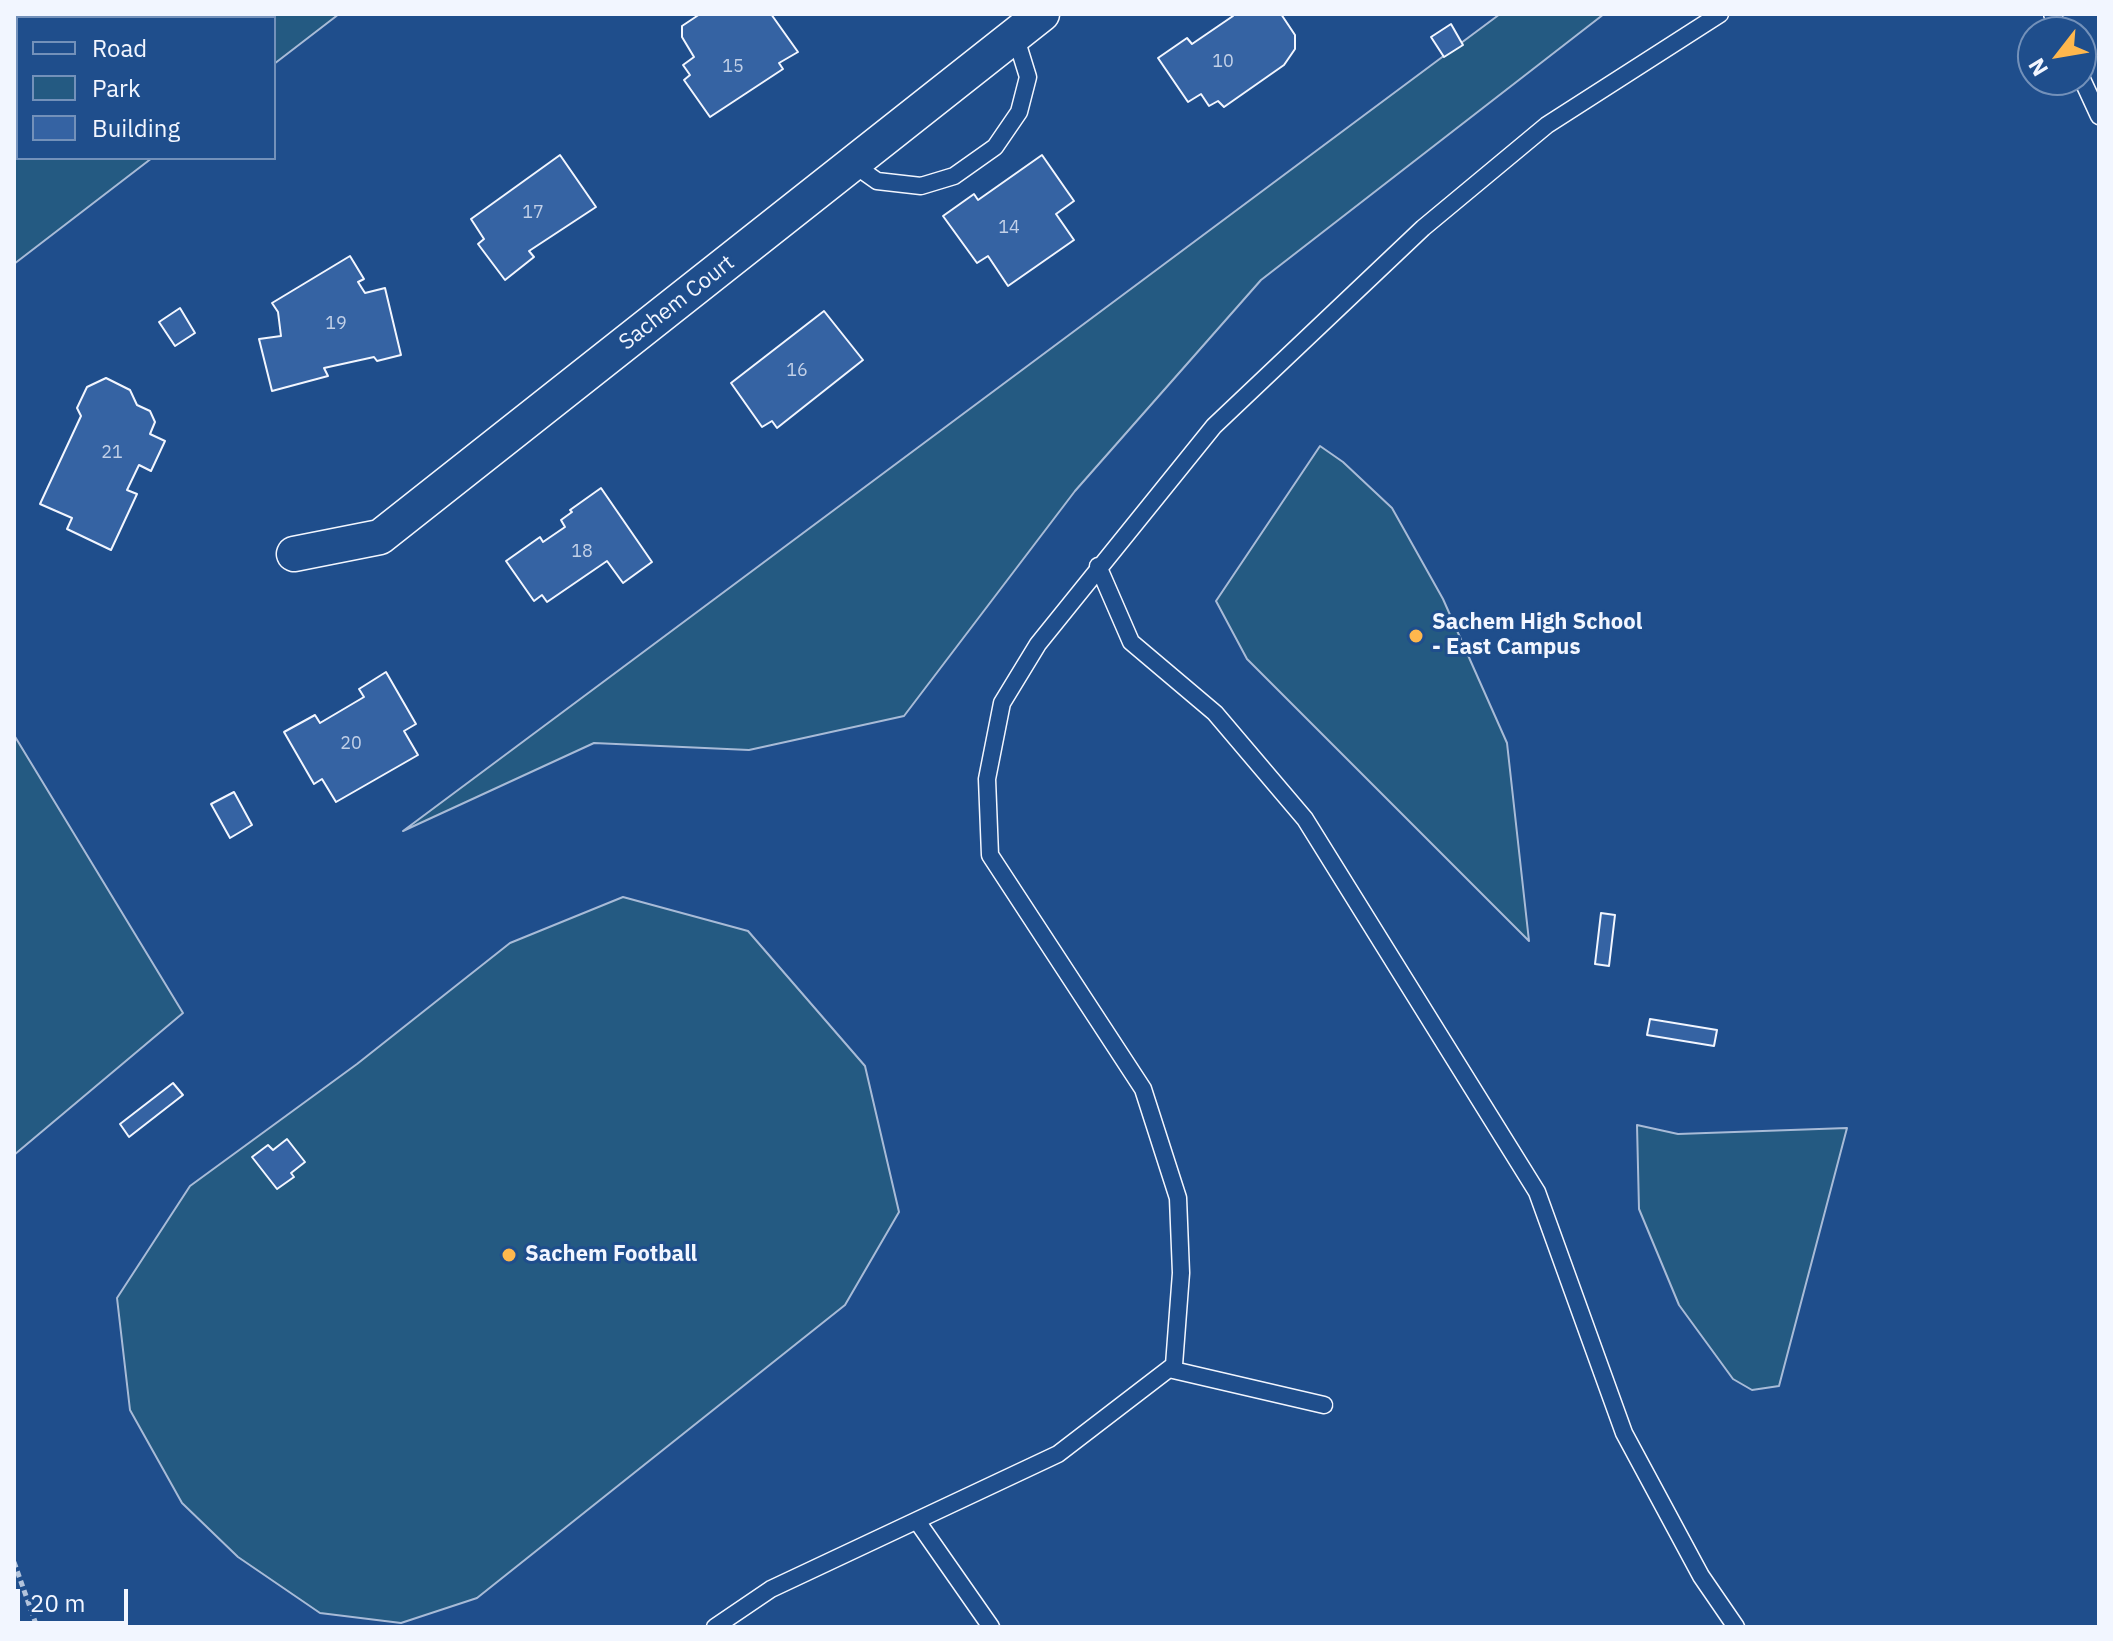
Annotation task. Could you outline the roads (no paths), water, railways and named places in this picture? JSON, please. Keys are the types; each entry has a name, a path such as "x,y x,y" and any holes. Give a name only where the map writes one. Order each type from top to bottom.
{"street":[{"name":"Sachem Court","path":"294,554 380,537 1042,14"}],"lane":[{"path":"715,1627 771,1589 1058,1454 1174,1365 1181,1273 1178,1198 1143,1089 990,855 987,779 1002,703 1038,644 1214,426 1423,228 1547,125 1720,14"},
{"path":"853,164 877,181 921,186 954,176 995,147 1019,112 1028,77 1015,35"},
{"path":"2090,96 2099,116"},
{"path":"1098,566 1131,642 1215,713 1305,819 1537,1192 1624,1433 1701,1576 1736,1627"},
{"path":"1169,1369 1324,1405"},
{"path":"917,1521 991,1627"}],"place":[{"name":"Sachem High School - East Campus","path":"1416,636"},
{"name":"Sachem Football","path":"509,1255"}]}
